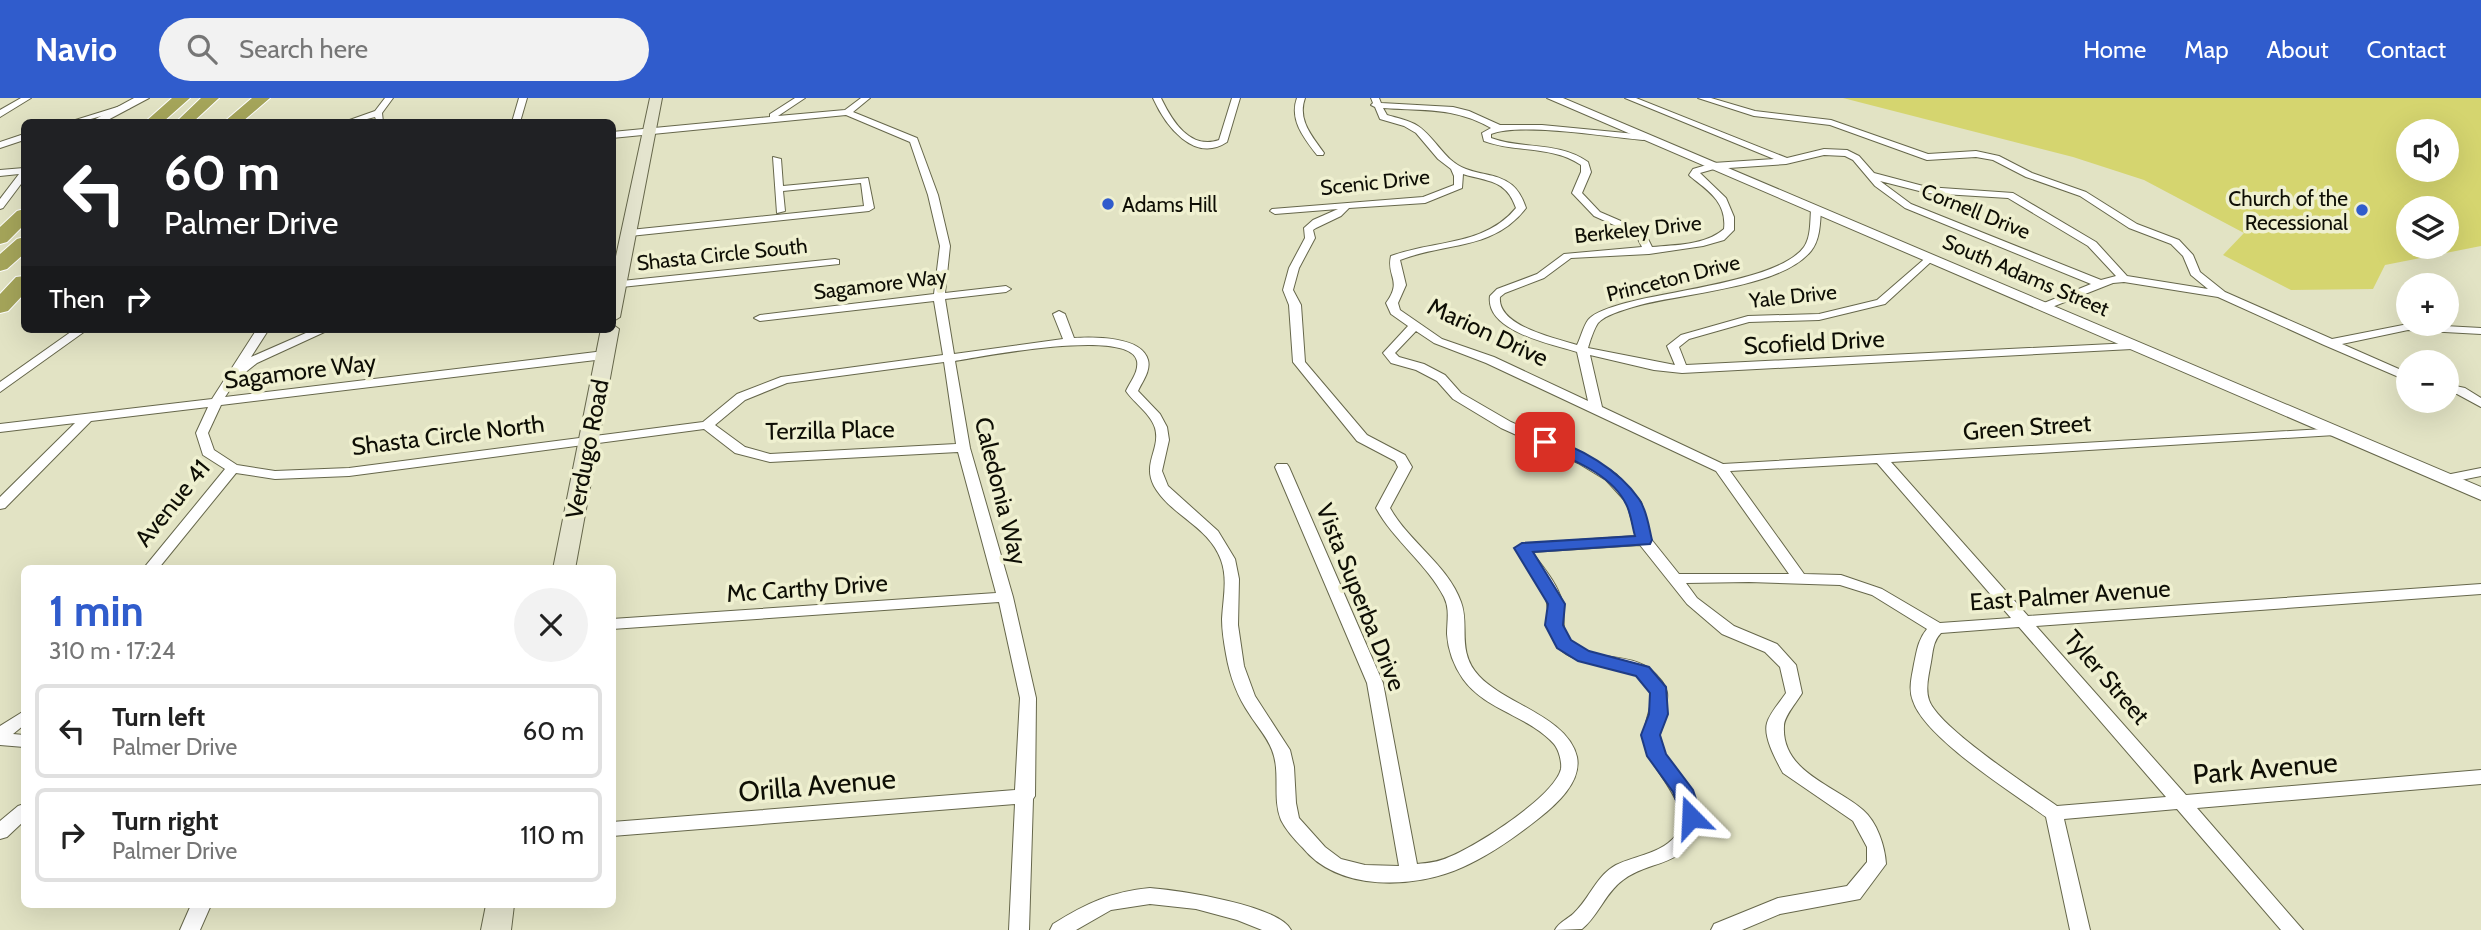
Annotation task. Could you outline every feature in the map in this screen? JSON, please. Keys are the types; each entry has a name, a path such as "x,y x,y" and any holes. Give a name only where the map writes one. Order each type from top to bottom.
{"highway":[{"path":"157,119 182,98"},
{"path":"187,119 211,98"},
{"path":"236,119 262,98"},
{"path":"0,238 21,218"},
{"path":"0,265 21,246"},
{"path":"0,306 21,285"},
{"path":"0,312 21,297"}],"main road":[{"path":"616,285 630,233 656,98"},
{"name":"Verdugo Road","path":"565,565 609,333"},
{"path":"496,930 500,908"}],"street":[{"path":"0,114 27,98"},
{"path":"379,118 389,98"},
{"path":"517,119 523,98"},
{"path":"768,119 801,98"},
{"path":"616,135 847,112 866,98"},
{"path":"1157,98 1182,135 1198,146 1223,142 1236,98"},
{"path":"1301,98 1297,111 1303,132 1320,153"},
{"name":"South Adams Street","path":"1553,98 2481,494"},
{"path":"1629,98 1786,162"},
{"path":"1702,98 1754,113 1831,123 1927,157 1976,154 1996,158 2029,175 2083,194 2133,226 2175,242 2188,256 2195,273 2221,294 2396,372"},
{"path":"82,119 139,101"},
{"path":"102,119 139,101"},
{"path":"1375,101 1405,107 1433,102 1459,102 1474,108 1498,128"},
{"name":"Marion Drive","path":"1375,101 1382,117 1413,126 1438,156 1455,168 1500,180 1513,190 1521,208 1515,218 1477,239 1408,251 1395,258 1394,268 1402,284 1401,292 1392,303 1395,312 1438,341 1490,360 1721,467"},
{"name":"Caledonia Way","path":"847,112 914,140 945,246 939,295 963,448 1005,597 1028,698 1019,930"},
{"path":"1643,137 1542,128 1498,128 1486,133 1487,139 1503,145 1544,148 1578,158 1585,164 1586,172 1577,193 1597,214 1640,233 1648,251"},
{"path":"0,145 21,138"},
{"name":"Cornell Drive","path":"1713,166 1786,162 1830,151 1847,153 1856,158 1878,184 1914,209 2101,284"},
{"path":"776,159 780,211"},
{"name":"Berkeley Drive","path":"1504,320 1495,309 1495,296 1547,273 1564,257 1648,251 1718,239 1729,230 1730,222 1720,195 1694,175 1696,171 1713,166"},
{"name":"Scenic Drive","path":"1275,211 1425,200 1459,186 1455,168"},
{"path":"0,173 21,173"},
{"path":"1871,175 1927,190 2010,195 2092,244 2124,279"},
{"path":"0,206 21,178"},
{"path":"630,233 869,208 865,180 778,189"},
{"path":"0,192 13,190"},
{"path":"707,425 722,410 762,386 785,380 1070,342 1116,341 1129,347 1140,358 1143,370 1132,391 1156,417 1162,430 1155,461 1156,477 1164,492 1193,513 1215,536 1228,558 1234,591 1230,629 1236,663 1245,694 1282,751 1290,819 1314,850 1338,866 1377,873 1446,867 1486,847 1561,786 1570,769 1567,748 1546,727 1490,696 1470,676 1455,639 1458,620 1453,601 1442,583 1406,545 1383,508 1405,467 1400,458 1362,438 1299,362 1295,305 1288,290 1290,277 1310,238 1308,230 1311,225 1336,216 1345,206"},
{"name":"Princeton Drive","path":"1582,347 1594,320 1613,309 1769,273 1805,253 1812,241 1816,210"},
{"name":"Yale Drive","path":"1682,369 1674,346 1685,337 1748,319 1819,317 1881,302 1929,258"},
{"name":"Shasta Circle South","path":"616,285 835,262"},
{"path":"2043,307 2101,284 2124,279 2221,294"},
{"name":"Sagamore Way","path":"760,318 1006,289"},
{"path":"1059,314 1070,342"},
{"name":"Scofield Drive","path":"1504,320 1633,362 1682,369 2132,346"},
{"path":"1415,326 1389,353 1395,360 1420,367 1441,378 1457,396 1506,425 1583,460 1611,477 1633,502 1644,540 1707,616 1728,630 1771,648 1788,665 1794,693 1775,724 1777,739 1789,768 1860,816 1876,847 1877,864 1853,893 1777,906 1721,930"},
{"path":"2327,343 2408,327 2481,331"},
{"path":"0,388 76,333"},
{"path":"216,402 260,333"},
{"path":"233,376 277,349 315,333"},
{"path":"1582,347 1597,410"},
{"name":"Sagamore Way","path":"0,428 604,355"},
{"path":"2461,391 2481,387"},
{"path":"2461,391 2481,403"},
{"name":"Shasta Circle North","path":"216,402 202,433 208,452 233,468 275,475 349,472 707,425"},
{"path":"0,505 87,418"},
{"name":"Terzilla Place","path":"707,425 740,450 770,458 963,448"},
{"name":"Green Street","path":"1721,467 2335,431"},
{"name":"Tyler Street","path":"1881,459 2026,621 2293,930"},
{"name":"Vista Superba Drive","path":"1282,467 1376,683 1409,871"},
{"path":"1721,467 1800,579"},
{"name":"Avenue 41","path":"153,565 233,468"},
{"path":"2446,479 2481,472"},
{"path":"1565,930 1589,914 1614,876 1668,853 1685,837 1691,817 1683,790 1657,756 1650,735 1659,714 1659,692 1642,671 1618,663 1584,657 1564,643 1554,625 1556,604 1522,548 1644,540"},
{"name":"East Palmer Avenue","path":"1674,579 1841,580 1877,592 1937,628 2481,589"},
{"name":"Mc Carthy Drive","path":"616,624 1005,597"},
{"path":"1937,628 1928,635 1919,681 1921,703 1931,717 1979,759 2054,813 2080,930"},
{"path":"0,737 21,720"},
{"path":"0,737 21,740"},
{"name":"Park Avenue","path":"2054,813 2481,777"},
{"name":"Orilla Avenue","path":"616,829 1026,796"},
{"path":"0,832 21,814"},
{"path":"1060,930 1107,903 1147,894 1180,896 1281,930"},
{"path":"190,930 200,908"}],"shaded area":[{"path":"1843,98 2481,98 2481,246 2459,250 2459,196 2396,196 2396,259 2415,259 2385,265 2373,289 2291,290 2223,255 2244,233 2144,180 2073,157"}],"place":[{"name":"Adams Hill","path":"1108,204"},
{"name":"Church of the Recessional","path":"2362,210"}],"route":[{"path":"1545,442 1611,477 1633,502 1644,540 1522,548 1556,604 1554,625 1564,643 1584,657 1618,663 1642,671 1659,692 1659,714 1650,735 1657,756 1683,790 1691,817"}]}
